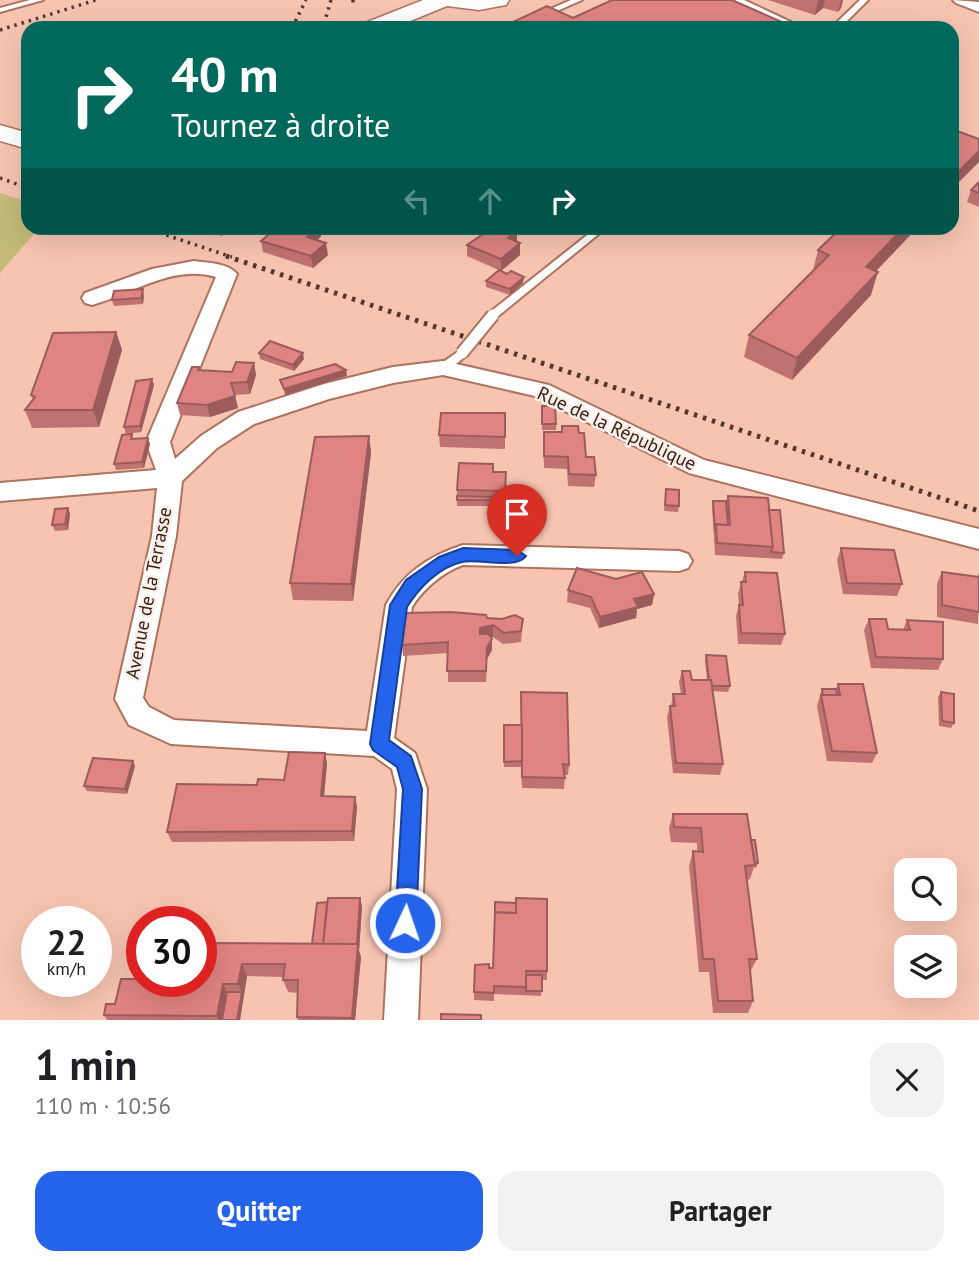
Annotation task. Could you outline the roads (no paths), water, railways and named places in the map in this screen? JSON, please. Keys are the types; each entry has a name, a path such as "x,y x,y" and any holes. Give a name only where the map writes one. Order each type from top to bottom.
{"street":[{"path":"382,21 408,0"},
{"path":"390,21 442,0"},
{"path":"450,0 467,3 498,0"},
{"path":"961,0 979,6"},
{"path":"0,133 21,139"},
{"path":"0,490 170,478 158,442 227,274 209,266 172,270 92,298"},
{"name":"Rue de la République","path":"170,478 209,442 246,418 324,392 393,375 443,368 541,390 697,467 979,539"},
{"name":"Avenue de la Terrasse","path":"170,478 164,536 130,683 129,699 139,716 171,732 380,744"},
{"path":"401,1020 412,789 405,762 380,744 399,605 412,585 445,561 463,555 679,561"}],"lane":[{"path":"0,10 39,0"},
{"path":"528,21 578,0"},
{"path":"738,0 785,21"},
{"path":"842,21 864,0"},
{"path":"443,368 462,353 493,314 592,235"}],"railway":[{"path":"29,21 96,0"},
{"path":"296,21 306,0"},
{"path":"325,21 331,0"},
{"path":"353,0 353,6"},
{"path":"0,30 21,23"},
{"path":"0,178 21,186"},
{"path":"166,235 232,257"},
{"path":"226,256 979,511"}]}
